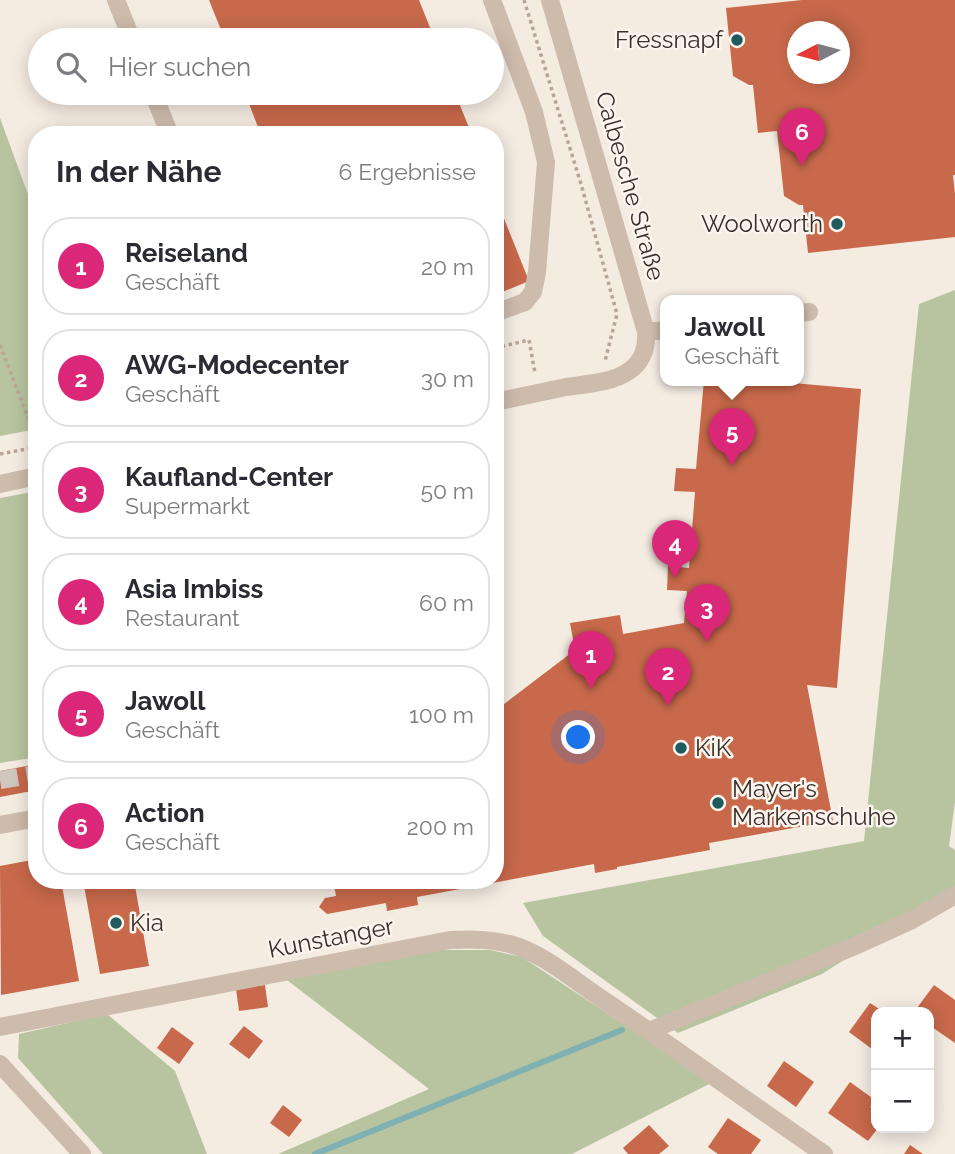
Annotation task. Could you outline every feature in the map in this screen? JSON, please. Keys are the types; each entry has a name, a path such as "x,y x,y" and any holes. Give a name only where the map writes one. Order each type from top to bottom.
{"street":[{"path":"116,0 127,28"},
{"path":"492,0 503,28"},
{"name":"Calbesche Straße","path":"550,0 646,332"},
{"path":"504,32 534,111 546,162 533,292 525,302 504,310"},
{"path":"158,105 166,126"},
{"path":"504,400 622,375 636,365 645,351 646,332 660,331"},
{"path":"0,484 28,479"},
{"path":"0,825 28,820"},
{"path":"649,1031 855,946 912,920 955,895"},
{"name":"Kunstanger","path":"0,1027 450,940 494,941 519,947 540,958 824,1154"},
{"path":"0,1064 82,1154"}],"path":[{"path":"524,0 581,184 617,314 605,360 603,381"},
{"path":"504,346 528,340 539,393"},
{"path":"0,345 28,417"},
{"path":"0,454 28,449"}],"green space":[{"path":"0,118 28,194 28,431 0,436"},
{"path":"955,290 955,802 949,846 955,850 955,897 874,941 822,974 678,1033 543,936 523,903 864,841 919,304"},
{"path":"28,493 28,758 0,763 0,498"},
{"path":"436,950 490,950 522,957 690,1068 709,1084 572,1154 278,1154 429,1089 283,977"},
{"path":"107,1014 175,1071 207,1154 103,1154 18,1058 19,1034"}],"building":[{"path":"209,0 419,0 430,28 220,28"},
{"path":"802,0 955,0 955,237 808,253 803,205 784,196 777,131 758,133 753,85 733,76 726,8"},
{"path":"250,105 460,105 468,126 258,126"},
{"path":"504,218 529,281 504,291"},
{"path":"804,384 861,389 837,688 807,685 833,821 709,843 710,850 595,873 594,864 504,881 504,704 575,650 570,623 620,615 623,634 684,623 687,591 667,590 668,566 689,568 695,492 674,491 676,468 696,469 703,386"},
{"path":"28,766 28,792 0,797 0,771"},
{"path":"28,861 28,889 63,889 79,981 1,995 0,866"},
{"name":"Kia","path":"85,889 136,889 149,966 100,974"},
{"path":"335,889 460,889 417,897 418,905 387,911 386,903 327,914 319,907 325,898 336,896"},
{"path":"265,985 268,1007 239,1011 236,989"},
{"path":"934,985 955,1000 955,1043 934,1028 934,1007 918,1007"},
{"path":"870,1003 876,1007 871,1007 871,1048 849,1032"},
{"path":"244,1026 263,1041 249,1059 229,1044"},
{"path":"172,1027 194,1043 179,1064 157,1048"},
{"path":"784,1061 814,1082 796,1107 767,1086"},
{"path":"850,1082 871,1097 871,1133 874,1133 868,1141 828,1113"},
{"path":"283,1105 302,1120 289,1137 270,1123"},
{"path":"728,1118 761,1140 751,1154 718,1154 708,1147"},
{"path":"649,1125 669,1146 659,1154 628,1154 623,1148"},
{"path":"910,1145 923,1154 904,1154"}],"waterway":[{"path":"315,1154 622,1030"}],"tunnel":[{"path":"0,780 28,775"}],"place":[{"name":"Fressnapf","path":"737,40"},
{"name":"Action","path":"802,166"},
{"name":"Woolworth","path":"837,224"},
{"name":"Jawoll","path":"732,466"},
{"name":"Asia Imbiss","path":"675,578"},
{"name":"Kaufland-Center","path":"707,642"},
{"name":"Reiseland","path":"591,689"},
{"name":"AWG-Modecenter","path":"668,706"},
{"name":"KiK","path":"681,748"},
{"name":"Mayer's Markenschuhe","path":"718,803"},
{"name":"Kia","path":"116,923"}]}
